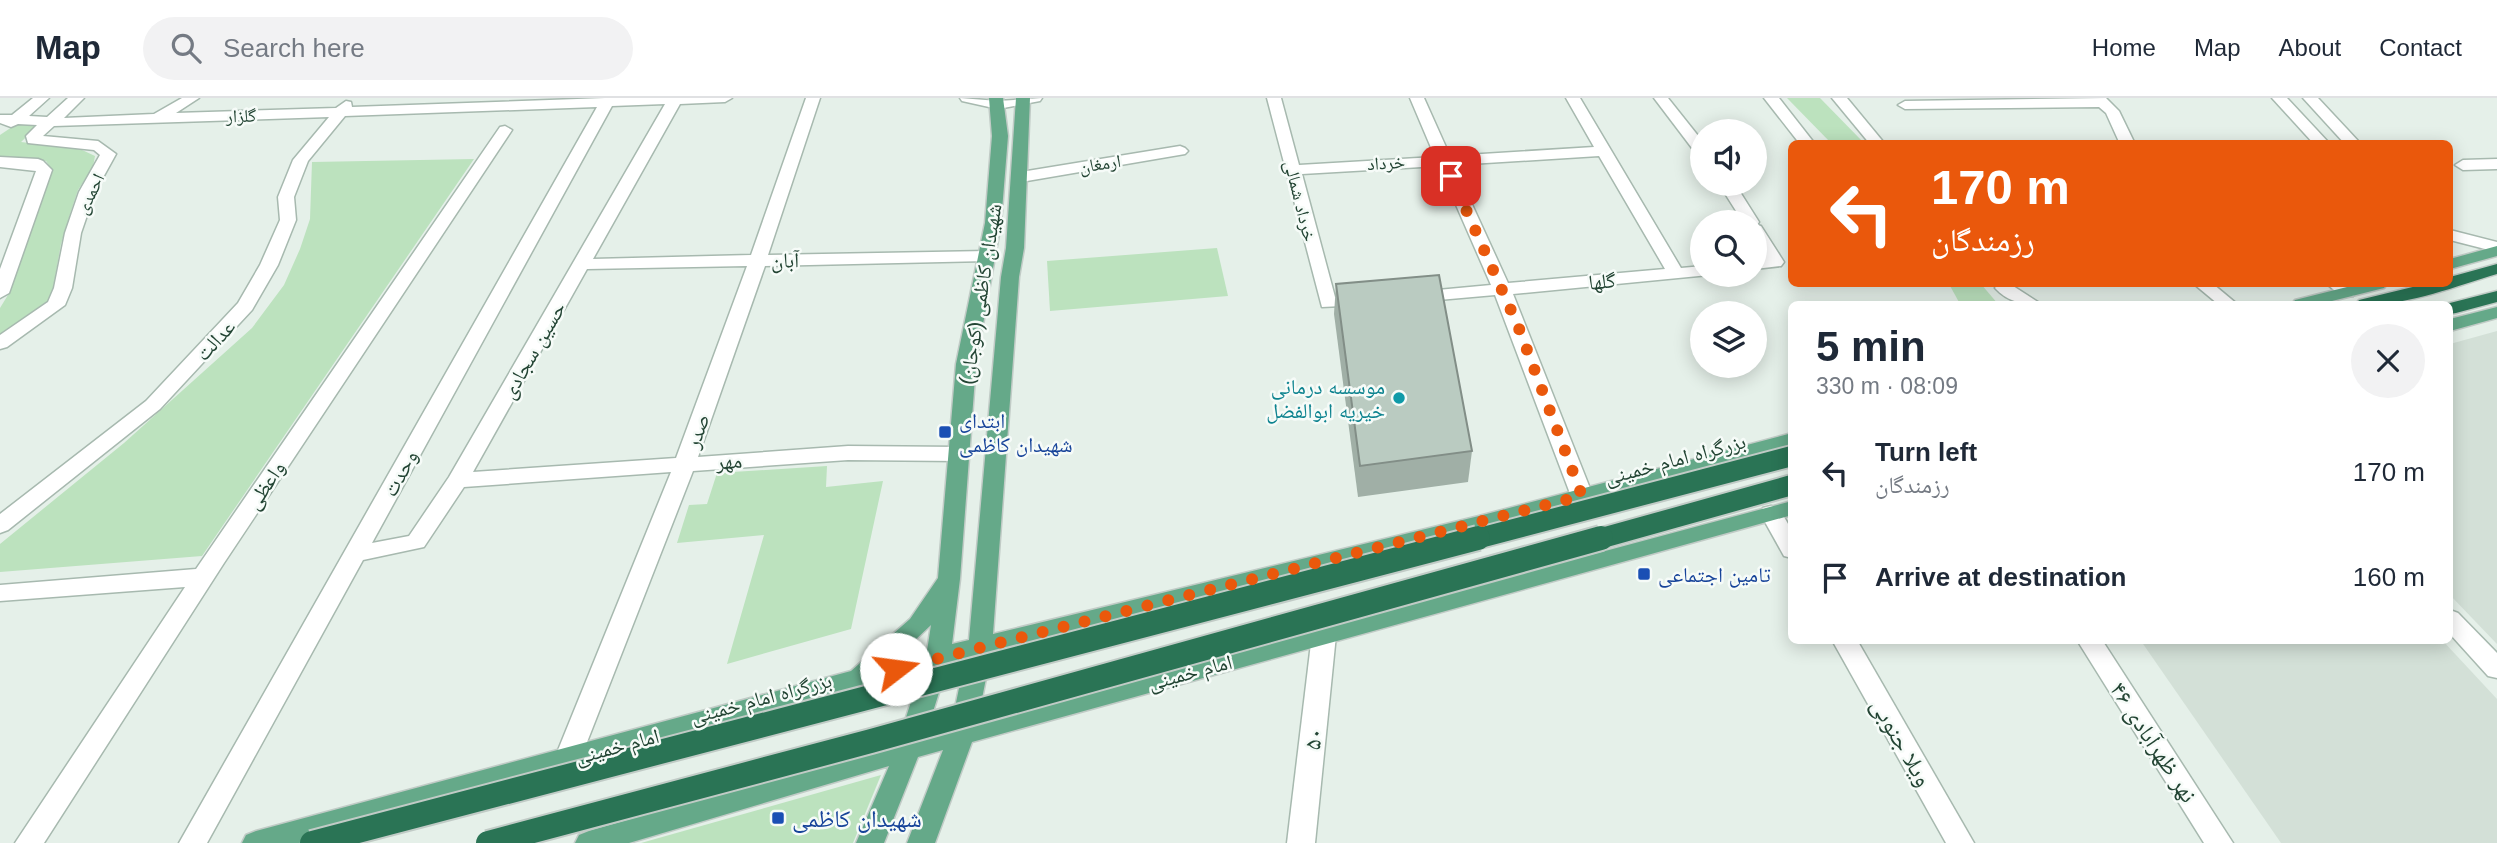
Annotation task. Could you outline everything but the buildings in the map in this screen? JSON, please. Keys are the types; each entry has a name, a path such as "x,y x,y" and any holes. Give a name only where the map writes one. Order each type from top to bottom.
{"highway":[{"path":"2453,281 2497,270"},
{"path":"2377,301 2432,287"},
{"path":"2453,309 2497,308"},
{"name":"بزرگراه امام خمینی","path":"312,843 1788,457"},
{"path":"488,843 871,741 1788,486"}],"main road":[{"name":"شهیدان کاظمی (کوجان)","path":"921,843 962,734 980,648 1007,302 1015,248 1027,99"},
{"name":"شهیدان کاظمی (کوجان)","path":"870,843 908,751 938,657 949,579 966,364 993,223 1000,136 997,102"},
{"path":"2453,263 2497,249"},
{"path":"2309,301 2342,288"},
{"path":"2453,324 2497,308"},
{"name":"امام خمینی","path":"256,843 938,657 1582,496 1788,441"},
{"name":"امام خمینی","path":"589,843 962,734 1781,510"},
{"path":"854,680 918,625 949,579"}],"street":[{"path":"0,130 17,120 42,98"},
{"name":"احمدی","path":"0,343 57,304 63,288 76,223 88,192 105,164 108,154 98,146 33,140 77,98"},
{"path":"157,119 192,98"},
{"path":"238,116 261,98"},
{"name":"گلزار","path":"0,119 51,122 157,119 238,116 346,105 725,98"},
{"name":"صدر","path":"567,760 685,464 759,260 813,98"},
{"path":"967,98 997,102 1027,99"},
{"name":"خرداد شمالی","path":"1273,98 1328,303"},
{"path":"1417,98 1518,326 1582,496"},
{"path":"1573,98 1676,274"},
{"path":"1661,98 1690,136"},
{"path":"1771,98 1805,140"},
{"path":"1839,98 1875,140"},
{"path":"2279,98 2319,140"},
{"path":"2310,98 2350,140"},
{"name":"حسین سجادی","path":"354,554 416,542 458,480 675,100"},
{"path":"1905,104 2100,101 2112,111 2126,140"},
{"name":"وحدت","path":"193,843 607,102"},
{"name":"عدالت","path":"0,525 153,405 246,306 269,265 288,220 286,197 301,160 346,105"},
{"name":"واعظی","path":"29,843 203,577 505,130"},
{"name":"ارمغان","path":"1021,177 1180,151"},
{"name":"خرداد","path":"1293,170 1604,151"},
{"path":"0,162 38,164 44,170 0,293"},
{"path":"2463,165 2497,164"},
{"path":"0,230 23,224"},
{"path":"2453,236 2497,249"},
{"path":"1767,249 1775,262 1767,263"},
{"name":"آبان","path":"582,264 987,256"},
{"name":"گلها","path":"1328,303 1690,272"},
{"path":"2003,287 2014,301"},
{"path":"2004,287 2027,301"},
{"path":"2207,287 2224,301"},
{"name":"مهر","path":"458,480 848,453 959,454"},
{"path":"1781,510 1788,535"},
{"path":"0,593 203,577"},
{"path":"2453,622 2497,669"},
{"name":"۵۰","path":"1301,843 1324,635"},
{"name":"ویلا جنوبی","path":"1846,644 1960,843"},
{"name":"نهر ظهرآبادی ۴۶","path":"2092,644 2219,843"}],"shaded area":[{"path":"2497,331 2497,644 2453,598 2453,343"},
{"path":"2143,644 2446,644 2497,699 2497,843 2281,843"}],"green space":[{"path":"1787,98 1820,98 1861,140 1828,140"},
{"path":"46,118 21,142 80,149 95,156 93,167 78,190 71,211 61,244 52,294 45,306 0,339 0,308 11,290 52,170 46,161 0,158 0,135 24,119"},
{"path":"474,159 202,556 0,572 0,544 124,443 252,328 284,285 300,249 310,219 312,162"},
{"path":"1217,248 1228,296 1050,311 1047,261"},
{"path":"1951,287 1984,287 1995,301 1958,301"},
{"path":"827,466 826,487 883,481 851,629 727,664 764,535 677,543 689,505 707,504 717,473"},
{"path":"881,775 853,843 641,843"}],"place":[{"name":"موسسه درمانی خیریه ابوالفضل","path":"1399,398"},
{"name":"ابتدای شهیدان کاظمی","path":"945,432"},
{"name":"تامین اجتماعی","path":"1644,574"},
{"name":"شهیدان کاظمی","path":"778,818"}],"route":[{"path":"896,669 1582,496 1518,326 1451,176"}]}
